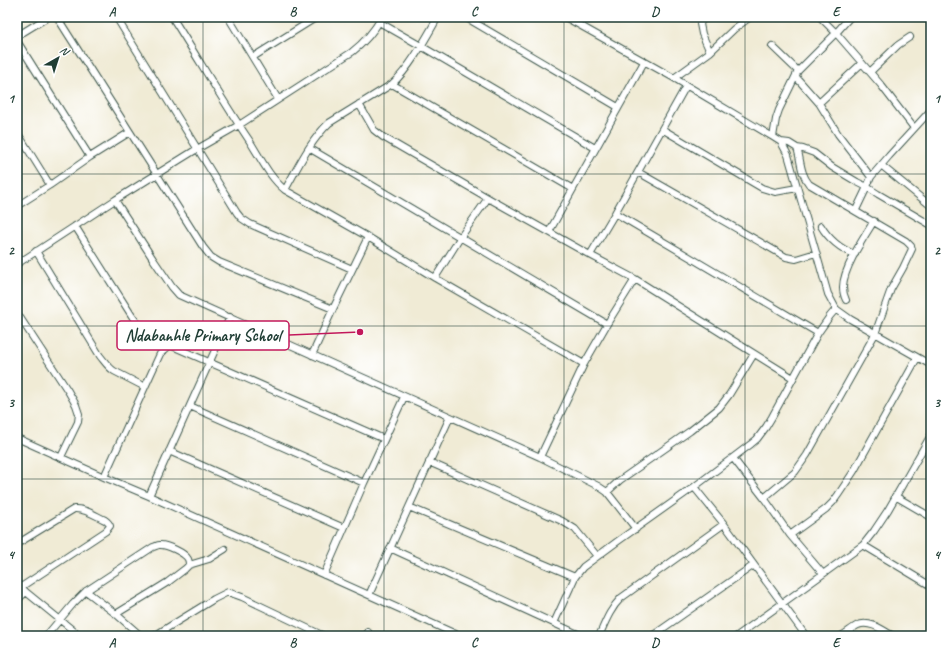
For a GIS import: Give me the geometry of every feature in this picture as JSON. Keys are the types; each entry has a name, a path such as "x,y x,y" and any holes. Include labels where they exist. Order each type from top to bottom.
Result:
{"street":[{"path":"17,36 48,17"},
{"path":"57,17 211,257 219,262 333,310"},
{"path":"116,17 241,218 250,224 352,269"},
{"path":"172,17 239,125 279,185 285,190 584,364"},
{"path":"228,17 278,99"},
{"path":"253,57 317,17"},
{"path":"285,190 309,148 322,130 329,123 392,84 402,74 438,17"},
{"path":"465,17 618,107"},
{"path":"565,17 735,113 781,142 789,143 797,148 814,153 832,167 931,225"},
{"path":"698,17 702,34 710,52"},
{"path":"700,24 703,17"},
{"path":"674,78 710,52 734,29 750,17"},
{"path":"820,17 862,62 914,128"},
{"path":"773,137 779,110 797,74 850,17"},
{"path":"17,264 115,200 197,149 239,125 357,48 366,39 380,20 421,46 595,148"},
{"path":"870,72 898,45 910,37"},
{"path":"17,41 90,157"},
{"path":"772,46 819,102 838,134 871,177"},
{"path":"549,232 644,62"},
{"path":"819,102 862,62"},
{"path":"392,84 573,189"},
{"path":"590,256 686,86"},
{"path":"359,104 371,125 379,134 488,198 590,256 634,279 793,378"},
{"path":"856,210 871,177 880,165 931,110"},
{"path":"662,129 762,188 775,192 797,188"},
{"path":"17,132 50,185"},
{"path":"17,206 130,132"},
{"path":"781,142 788,155 828,294 836,309 875,334 931,365"},
{"path":"309,148 606,324"},
{"path":"764,498 795,472 804,460 875,334 891,289 912,249 906,241 856,210 809,184 803,174 797,148"},
{"path":"880,165 931,206"},
{"path":"638,172 786,257 796,259 816,253"},
{"path":"435,278 460,238 488,198"},
{"path":"115,200 157,265 179,295 540,457 598,486 607,492 636,529"},
{"path":"615,213 818,333"},
{"path":"846,300 843,288 846,273 874,221"},
{"path":"75,226 132,316 142,328 170,345 384,439"},
{"path":"821,226 824,232 836,243 849,252 855,254"},
{"path":"312,355 368,237"},
{"path":"36,252 106,364 114,371 145,387"},
{"path":"540,457 584,364 606,324 634,279"},
{"path":"554,623 575,577 583,567 694,487 756,439 766,427 818,333 836,309"},
{"path":"17,313 68,391 79,414 78,422 61,457"},
{"path":"149,496 230,317"},
{"path":"158,339 160,354"},
{"path":"104,477 160,354 170,345"},
{"path":"607,492 620,480 690,431 719,408 729,395 754,354"},
{"path":"790,535 826,509 836,498 854,471 917,358"},
{"path":"324,575 364,483 404,397"},
{"path":"190,406 364,483"},
{"path":"369,595 450,417"},
{"path":"737,636 863,545 877,527 931,435"},
{"path":"17,438 460,636"},
{"path":"925,445 931,449"},
{"path":"169,451 344,528"},
{"path":"733,458 790,535 822,574"},
{"path":"429,462 571,525 597,556"},
{"path":"694,487 724,524 806,636"},
{"path":"895,496 931,517"},
{"path":"409,507 575,577"},
{"path":"17,544 74,509 83,510 110,524 106,531 21,587 17,600"},
{"path":"599,636 612,609 621,598 724,524"},
{"path":"46,636 86,591 153,547 159,545 170,547 187,557 190,565"},
{"path":"863,545 931,586"},
{"path":"390,548 582,636"},
{"path":"116,614 168,582 190,565 209,559 225,550"},
{"path":"652,636 754,565"},
{"path":"21,587 80,636"},
{"path":"86,591 142,636"},
{"path":"154,636 228,592 242,597 324,636"},
{"path":"841,636 858,625 865,624 877,627 893,636"}],"place":[{"name":"Ndabanhle Primary School","path":"360,332"}]}
